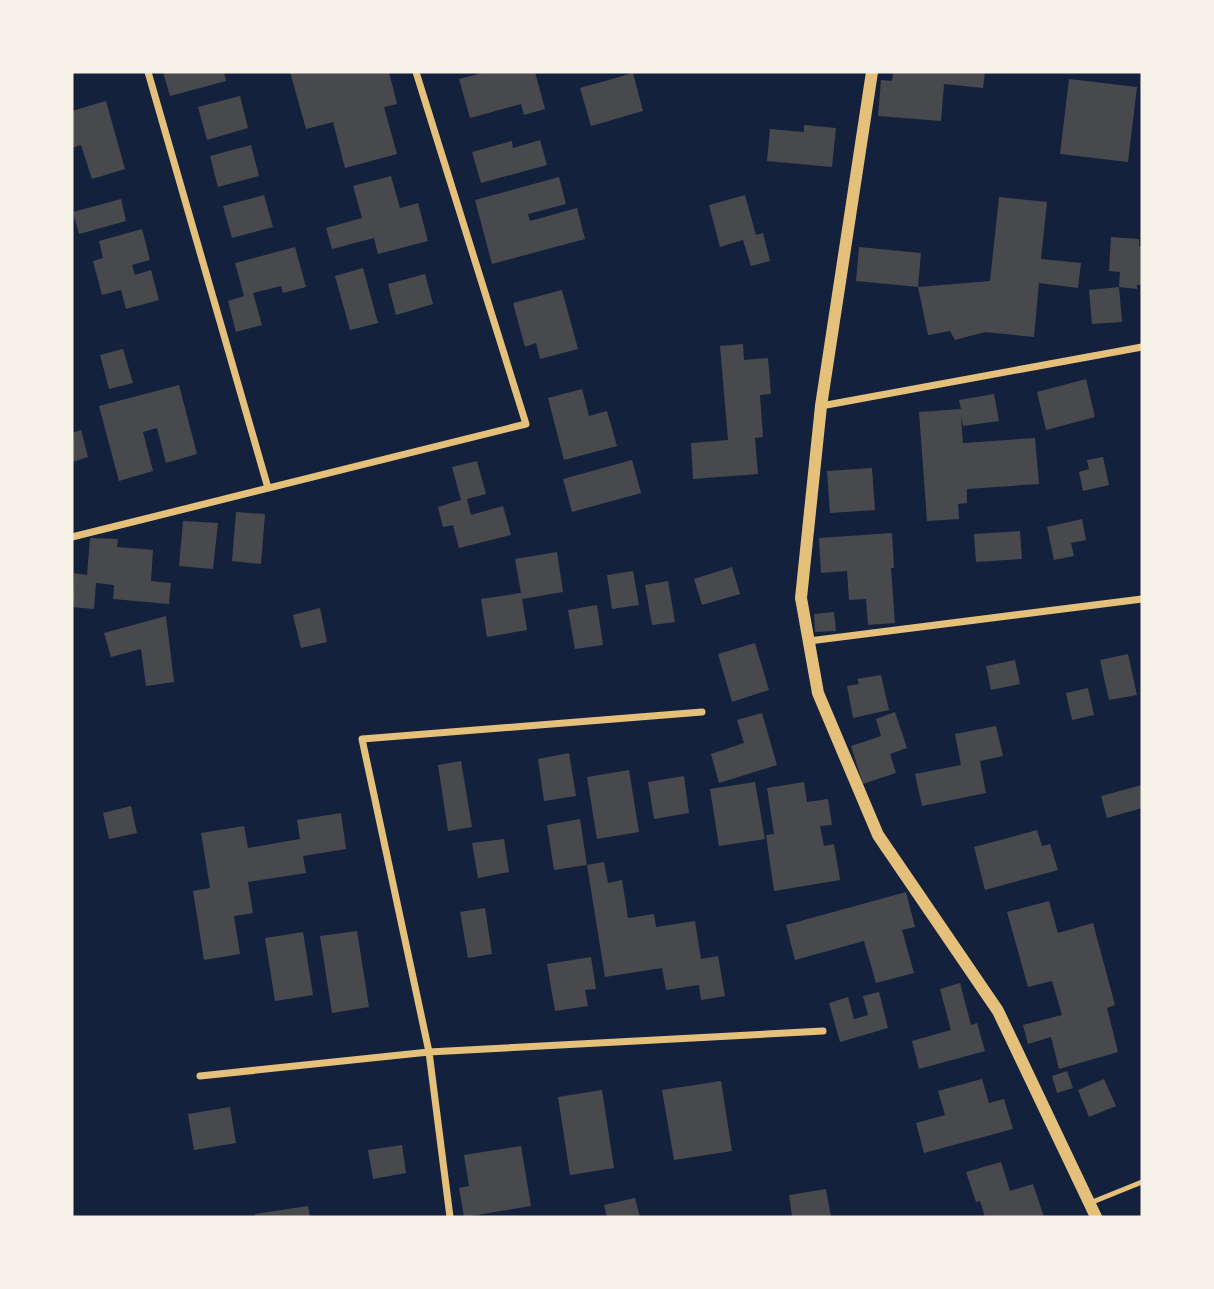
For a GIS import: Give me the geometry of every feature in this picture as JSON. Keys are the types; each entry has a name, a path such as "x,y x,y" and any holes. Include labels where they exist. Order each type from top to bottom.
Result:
{"street":[{"path":"148,72 268,488"},
{"path":"72,537 526,424 416,72"},
{"path":"872,72 821,406 801,598 818,693 878,835 998,1011 1096,1217"},
{"path":"821,406 1142,346"},
{"path":"809,641 1142,599"},
{"path":"450,1217 429,1052 362,739 702,712"},
{"path":"200,1076 429,1052 823,1031"}],"lane":[{"path":"1089,1203 1142,1182"}],"building":[{"path":"163,72 224,72 226,81 170,96"},
{"path":"290,72 389,72 397,104 384,107 397,154 345,168 333,122 306,129"},
{"path":"486,72 535,72 545,109 524,115 521,104 470,118 459,79"},
{"path":"893,72 985,72 983,88 944,84 941,121 878,116 881,80 892,81"},
{"path":"633,73 643,111 591,126 580,88"},
{"path":"1069,79 1137,87 1128,162 1060,154"},
{"path":"240,96 248,128 207,140 198,107"},
{"path":"106,101 125,169 92,179 81,145 72,148 72,111"},
{"path":"804,125 836,128 832,167 767,161 770,129 804,132"},
{"path":"540,140 547,165 481,183 472,152 512,141 513,148"},
{"path":"251,145 259,176 218,187 210,156"},
{"path":"391,176 400,208 418,203 428,241 378,254 374,238 332,249 326,228 362,218 353,186"},
{"path":"559,177 566,204 528,214 530,221 577,208 585,239 492,264 475,200"},
{"path":"264,195 273,227 232,238 223,206"},
{"path":"745,195 756,235 763,233 770,261 751,266 743,240 720,247 709,205"},
{"path":"999,197 1047,202 1041,259 1081,263 1078,288 1039,283 1034,337 985,332 955,340 950,331 928,335 918,287 990,281"},
{"path":"121,199 126,221 79,234 73,212"},
{"path":"142,229 150,260 132,265 135,275 151,270 159,300 126,309 121,290 102,295 93,261 103,258 99,241"},
{"path":"1111,237 1139,239 1139,246 1142,246 1142,285 1137,285 1137,289 1119,287 1120,272 1109,271"},
{"path":"295,247 306,287 283,293 281,286 253,293 262,325 236,332 228,301 244,296 235,263"},
{"path":"859,247 921,253 918,287 856,281"},
{"path":"363,268 378,323 350,330 335,276"},
{"path":"425,274 433,304 396,315 388,284"},
{"path":"1119,287 1122,322 1092,324 1089,290"},
{"path":"562,290 578,349 540,359 536,343 525,347 513,303"},
{"path":"743,344 744,360 768,358 771,394 760,395 763,437 755,438 758,474 693,479 691,443 728,440 720,346"},
{"path":"123,349 133,383 109,389 100,355"},
{"path":"1086,379 1095,417 1046,430 1037,392"},
{"path":"179,385 197,454 166,463 157,428 143,432 153,471 119,481 99,406"},
{"path":"582,389 589,416 607,411 617,446 564,460 548,398"},
{"path":"994,394 999,421 963,426 961,416 963,443 1035,438 1039,484 967,489 967,503 958,504 959,519 927,521 919,412 961,409 959,400"},
{"path":"81,430 88,457 72,462 72,433"},
{"path":"1103,457 1109,485 1083,491 1079,472 1089,469 1087,460"},
{"path":"632,460 641,493 572,512 563,479"},
{"path":"477,461 486,494 467,499 471,515 503,506 511,535 459,548 453,525 443,527 438,507 461,500 452,467"},
{"path":"872,468 875,510 830,513 827,471"},
{"path":"236,512 265,514 261,564 232,561"},
{"path":"1082,519 1086,540 1071,543 1074,556 1054,560 1047,527"},
{"path":"183,521 218,523 213,569 179,566"},
{"path":"1020,531 1022,559 976,562 974,534"},
{"path":"892,533 894,568 891,568 895,623 868,625 866,599 849,600 847,571 821,573 819,538"},
{"path":"90,538 118,539 117,547 153,550 151,581 171,583 169,604 113,599 114,585 96,583 94,609 72,607 74,573 87,575"},
{"path":"557,552 563,592 522,599 527,630 487,637 481,599 521,593 515,559"},
{"path":"732,567 740,594 702,605 694,579"},
{"path":"633,571 639,605 612,609 607,575"},
{"path":"668,581 675,622 652,625 645,585"},
{"path":"597,605 603,645 575,649 568,610"},
{"path":"320,608 327,642 301,648 293,615"},
{"path":"834,612 836,631 815,632 814,614"},
{"path":"166,616 174,682 146,686 141,649 111,657 104,633"},
{"path":"755,643 769,690 732,702 718,654"},
{"path":"1128,654 1137,695 1109,700 1100,660"},
{"path":"1015,660 1020,684 991,690 986,666"},
{"path":"881,675 889,710 853,718 847,686 859,684 857,679"},
{"path":"1088,688 1094,715 1072,720 1066,693"},
{"path":"895,712 907,748 890,754 896,773 863,784 851,746 881,736 876,719"},
{"path":"762,713 777,765 719,783 711,754 744,743 737,720"},
{"path":"996,726 1003,756 980,761 986,793 922,806 915,774 961,765 955,734"},
{"path":"569,753 576,796 544,801 538,759"},
{"path":"461,761 472,827 448,831 438,765"},
{"path":"629,770 639,832 597,839 587,777"},
{"path":"684,776 689,813 654,819 648,782"},
{"path":"755,782 765,839 719,846 710,789"},
{"path":"804,782 807,802 828,799 832,825 820,826 824,846 834,844 840,880 774,891 766,835 774,834 767,788"},
{"path":"1142,785 1142,808 1107,818 1101,796"},
{"path":"131,806 137,833 109,839 103,813"},
{"path":"341,813 346,849 303,856 306,873 248,882 253,913 234,916 240,954 204,960 193,891 210,888 201,833 244,826 248,848 300,839 297,820"},
{"path":"580,819 587,865 554,870 547,825"},
{"path":"1037,830 1042,846 1050,844 1058,870 985,890 974,847"},
{"path":"504,839 509,872 478,878 472,843"},
{"path":"604,862 608,883 622,880 628,918 654,914 656,927 695,921 701,959 718,956 725,996 701,1000 699,985 666,990 662,968 605,977 587,865"},
{"path":"906,892 915,927 902,930 914,973 876,983 864,941 795,960 786,925"},
{"path":"1049,901 1058,933 1093,923 1115,1005 1107,1008 1118,1052 1059,1069 1051,1037 1028,1044 1023,1025 1062,1015 1052,981 1028,987 1007,912"},
{"path":"485,908 492,954 468,958 460,912"},
{"path":"357,931 369,1007 332,1013 320,936"},
{"path":"303,932 313,995 275,1001 265,938"},
{"path":"591,957 596,989 585,990 588,1006 555,1011 547,964"},
{"path":"960,983 971,1025 977,1023 985,1051 919,1069 912,1041 951,1030 940,989"},
{"path":"879,992 888,1028 840,1042 829,1003 848,997 854,1019 868,1015 863,996"},
{"path":"1067,1071 1073,1088 1057,1093 1052,1076"},
{"path":"982,1079 989,1103 1004,1099 1013,1129 924,1153 916,1123 945,1115 938,1091"},
{"path":"1104,1079 1116,1106 1089,1117 1078,1090"},
{"path":"721,1081 732,1151 674,1160 662,1090"},
{"path":"602,1090 614,1168 570,1175 558,1097"},
{"path":"230,1107 236,1143 194,1150 188,1114"},
{"path":"402,1145 406,1173 373,1179 368,1150"},
{"path":"521,1146 531,1206 464,1217 459,1188 469,1186 464,1155"},
{"path":"1001,1162 1010,1191 1033,1184 1044,1217 985,1217 980,1201 976,1202 966,1172"},
{"path":"826,1189 831,1217 792,1217 789,1195"},
{"path":"635,1198 640,1217 607,1217 604,1205"},
{"path":"308,1206 310,1217 255,1217 255,1214"}]}
